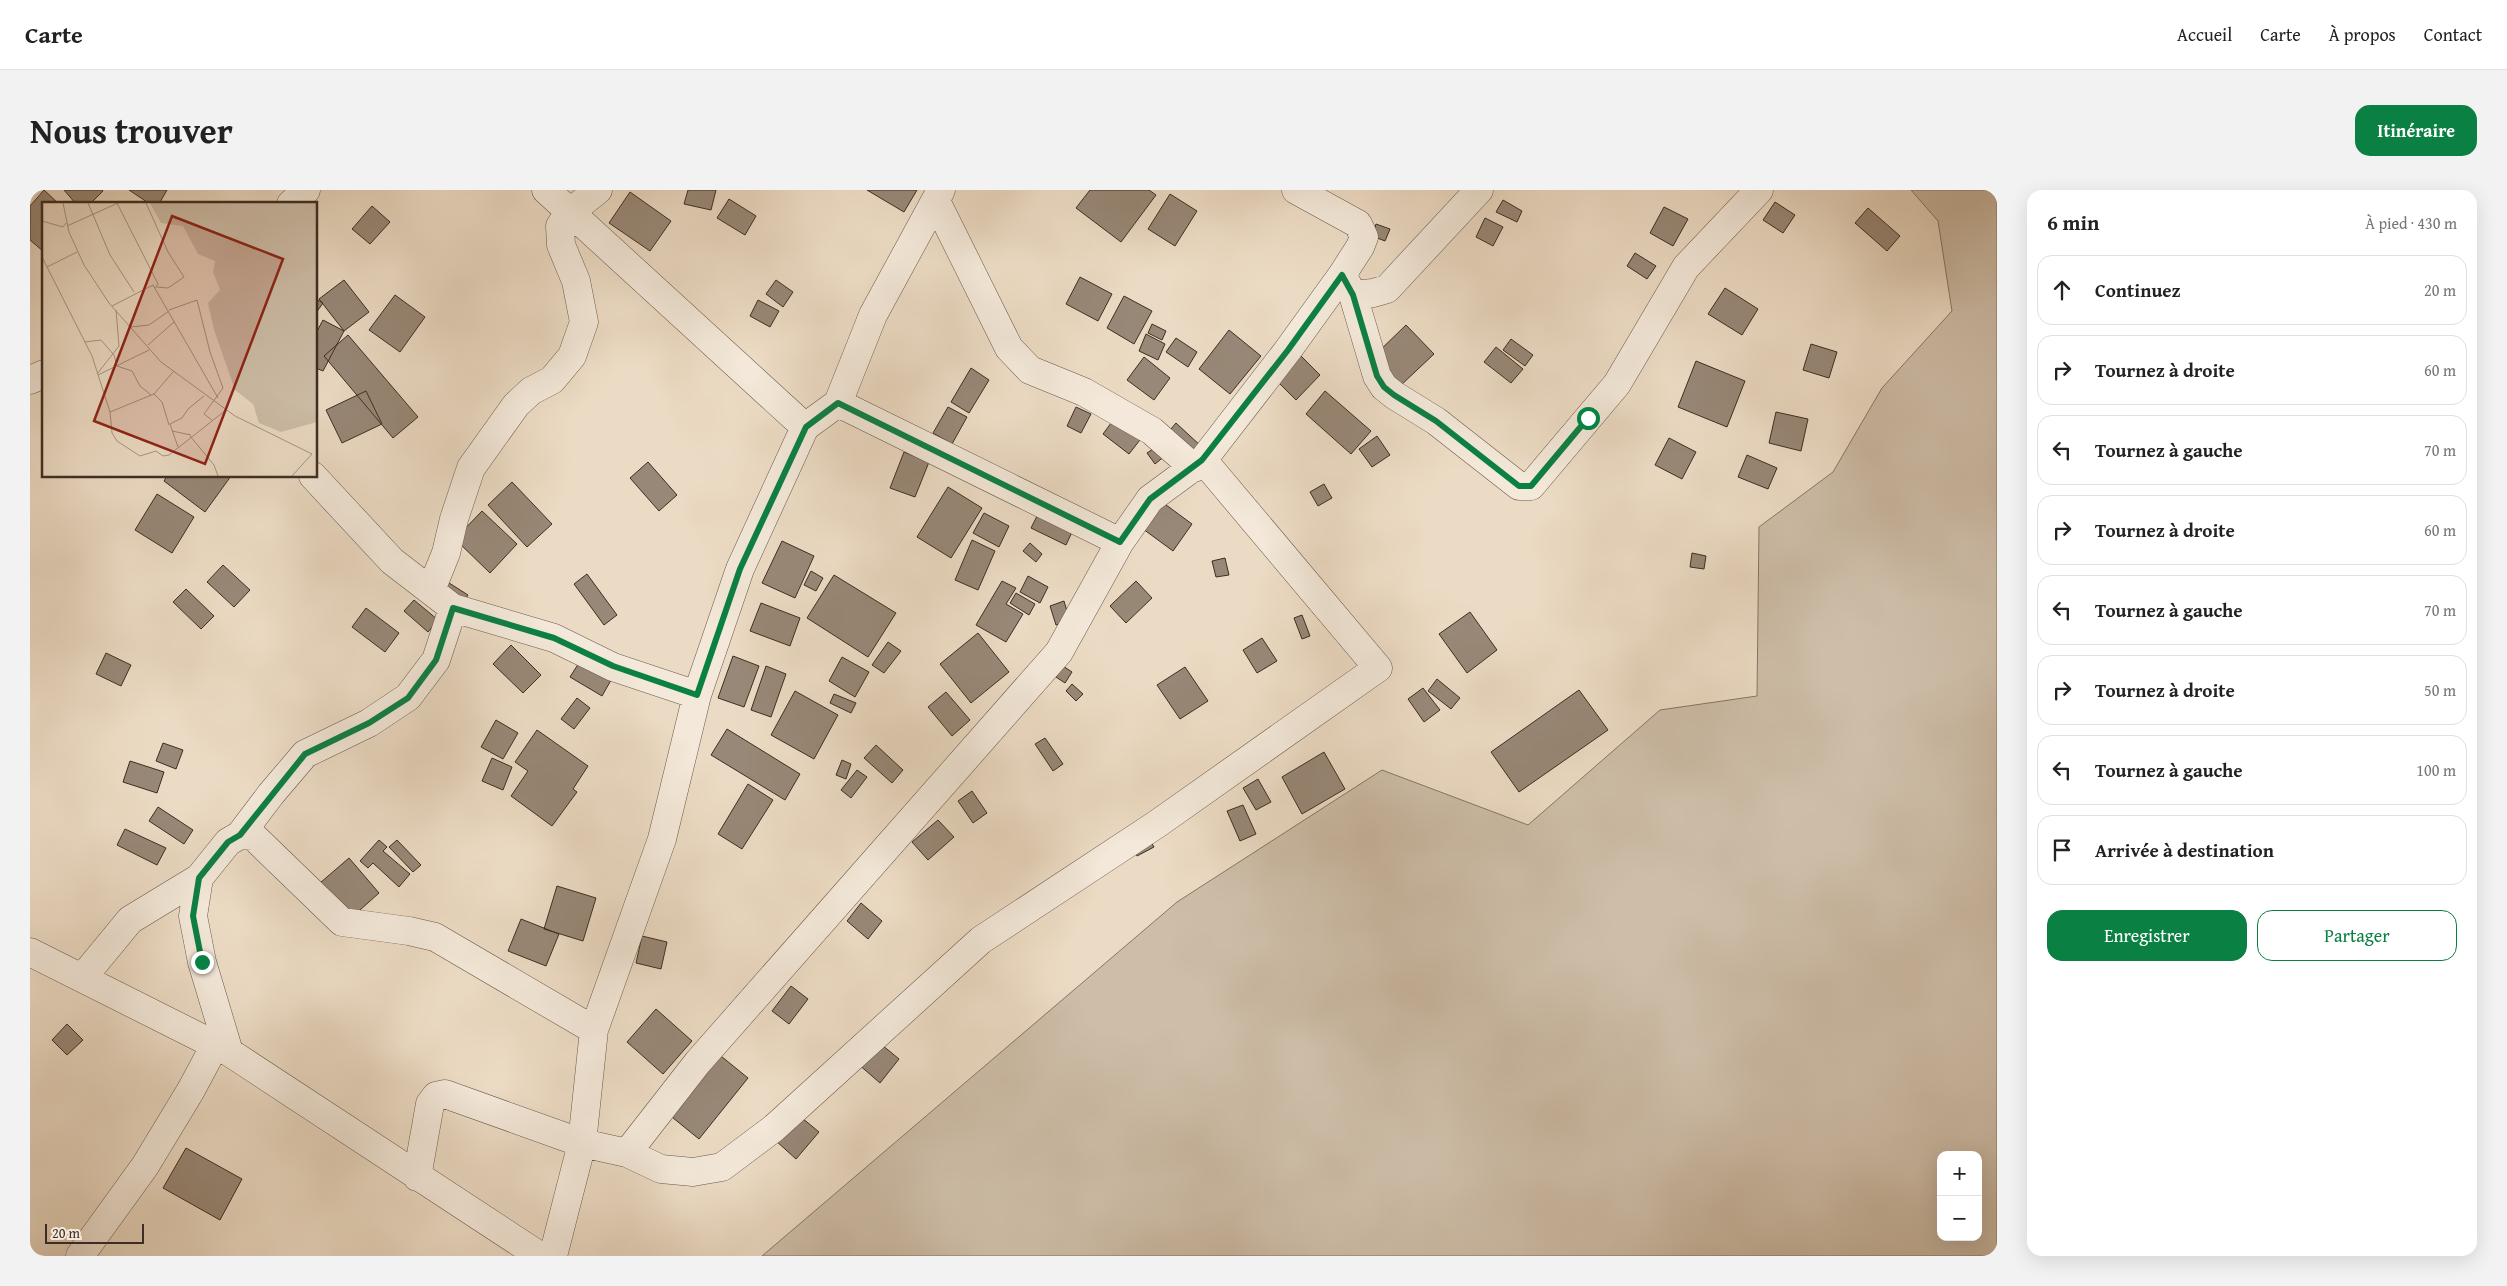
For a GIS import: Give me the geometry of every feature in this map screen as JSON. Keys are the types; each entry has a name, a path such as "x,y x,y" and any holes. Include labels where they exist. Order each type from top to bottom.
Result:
{"street":[{"path":"293,202 306,190"},
{"path":"546,190 569,213 806,427"},
{"path":"431,590 446,553 454,519 471,468 516,405 531,391 552,380 572,356 584,322 576,281 561,244 560,226 569,213 598,190"},
{"path":"627,1153 698,1062 1059,652 1120,542 1150,499 1198,464 1288,350 1348,285 1364,237 1358,224 1296,190"},
{"path":"1348,285 1373,293 1387,289 1479,190"},
{"path":"1348,285 1377,376 1384,387 1436,421 1519,486 1525,488 1531,486 1618,384 1686,267 1759,190"},
{"path":"553,1256 582,1143 594,1030 662,839 697,695 740,569 806,427 838,403 873,315 938,195"},
{"path":"417,1177 430,1104 436,1096 445,1094 582,1143 627,1153 661,1169 693,1172 722,1167 774,1128 981,940 1157,824 1378,668 1198,464 1152,431 1084,392 1030,370 1009,348 988,310 938,195"},
{"path":"30,380 42,375"},
{"path":"838,403 1120,542"},
{"path":"316,478 392,561 453,608 554,638 613,666 697,695"},
{"path":"83,977 130,920 199,878 228,842 240,835 305,754 369,723 408,698 436,660 453,608"},
{"path":"240,835 254,836 342,922 409,931 435,937 594,1030"},
{"path":"80,1256 145,1166 191,1090 222,1048 193,916 199,878"},
{"path":"30,952 222,1048 540,1256"}],"shaded area":[{"path":"1911,190 1997,190 1997,1256 762,1256 1177,902 1382,770 1528,825 1660,710 1757,696 1759,527 1833,472 1882,388 1952,311 1938,221"}],"building":[{"path":"44,190 57,202 42,202 42,250 30,240 30,206"},
{"path":"64,190 103,191 92,202 74,202"},
{"path":"129,190 167,190 160,202 147,202"},
{"path":"688,190 716,190 711,210 684,204"},
{"path":"867,190 917,190 904,212"},
{"path":"1090,190 1149,190 1156,195 1121,242 1076,208"},
{"path":"630,192 671,221 650,251 609,223"},
{"path":"1170,194 1197,211 1175,246 1148,229"},
{"path":"729,199 756,216 745,235 717,218"},
{"path":"1503,200 1522,211 1517,222 1496,212"},
{"path":"1775,202 1795,215 1783,233 1763,220"},
{"path":"372,206 390,222 370,244 352,229"},
{"path":"1664,207 1688,219 1673,246 1650,233"},
{"path":"1868,208 1900,236 1887,251 1855,223"},
{"path":"1485,218 1503,227 1493,246 1476,237"},
{"path":"1376,224 1390,229 1385,241 1372,236"},
{"path":"1635,253 1656,266 1647,279 1627,266"},
{"path":"1080,277 1112,294 1098,321 1066,304"},
{"path":"344,280 369,312 344,331 319,299"},
{"path":"776,280 793,292 783,307 766,294"},
{"path":"1725,288 1758,309 1742,335 1708,314"},
{"path":"395,295 425,317 400,352 369,330"},
{"path":"1124,296 1152,311 1134,344 1107,328"},
{"path":"318,300 323,303 318,310"},
{"path":"758,300 779,311 770,327 750,316"},
{"path":"323,320 344,331 323,371 318,369 318,329"},
{"path":"1152,324 1166,331 1162,340 1148,333"},
{"path":"1406,325 1434,354 1399,387 1372,358"},
{"path":"1229,330 1261,356 1230,394 1199,369"},
{"path":"1146,334 1165,344 1158,360 1139,351"},
{"path":"348,335 418,417 393,438 324,356"},
{"path":"1176,338 1197,352 1188,367 1166,352"},
{"path":"1511,339 1533,355 1525,366 1503,350"},
{"path":"1811,344 1837,352 1829,378 1803,370"},
{"path":"1496,347 1523,369 1511,383 1484,362"},
{"path":"1299,354 1320,375 1296,400 1274,378"},
{"path":"1144,357 1170,378 1154,400 1127,380"},
{"path":"1696,361 1745,381 1727,427 1678,407"},
{"path":"971,368 989,380 969,413 951,402"},
{"path":"366,391 382,424 342,443 326,410"},
{"path":"1325,391 1371,431 1351,454 1306,414"},
{"path":"948,407 967,417 952,444 933,433"},
{"path":"1076,407 1091,414 1081,433 1067,426"},
{"path":"1776,412 1808,419 1801,451 1769,443"},
{"path":"1117,415 1143,436 1129,454 1103,434"},
{"path":"1176,423 1202,447 1189,460 1164,437"},
{"path":"1377,436 1390,455 1372,467 1359,449"},
{"path":"1669,438 1696,452 1682,479 1655,465"},
{"path":"1159,445 1166,455 1155,464 1147,453"},
{"path":"904,452 929,462 915,497 890,488"},
{"path":"1747,455 1777,468 1768,489 1738,477"},
{"path":"648,462 677,495 659,511 630,478"},
{"path":"166,478 230,478 205,512 164,481"},
{"path":"512,482 552,524 527,547 488,505"},
{"path":"1324,484 1332,498 1318,506 1310,492"},
{"path":"948,487 982,508 951,558 917,537"},
{"path":"157,494 194,517 172,553 135,530"},
{"path":"1158,499 1192,524 1173,551 1139,526"},
{"path":"482,511 517,544 490,573 455,539"},
{"path":"984,513 1009,526 999,547 973,533"},
{"path":"1038,514 1073,530 1066,545 1031,528"},
{"path":"972,540 995,551 978,590 955,580"},
{"path":"782,541 814,556 795,598 762,583"},
{"path":"1030,543 1042,554 1036,562 1023,551"},
{"path":"1692,553 1706,556 1704,569 1690,567"},
{"path":"1225,558 1229,575 1216,577 1212,561"},
{"path":"223,565 250,590 234,607 207,582"},
{"path":"811,571 823,578 816,591 804,585"},
{"path":"587,574 617,615 604,625 574,584"},
{"path":"834,575 896,613 868,657 807,618"},
{"path":"1028,576 1048,587 1040,603 1020,592"},
{"path":"446,581 468,595 460,607 439,593"},
{"path":"1002,581 1016,588 1006,604 1023,614 1006,642 976,625"},
{"path":"1136,581 1152,598 1126,623 1110,606"},
{"path":"186,589 214,616 201,629 173,602"},
{"path":"1016,593 1035,604 1029,615 1010,603"},
{"path":"414,600 438,620 428,632 404,611"},
{"path":"1064,601 1070,621 1056,625 1050,606"},
{"path":"761,603 800,618 790,646 750,631"},
{"path":"366,608 399,633 385,652 352,627"},
{"path":"1470,612 1497,650 1467,673 1439,634"},
{"path":"1302,615 1310,636 1302,639 1294,618"},
{"path":"978,633 1009,672 971,703 940,664"},
{"path":"1262,638 1277,661 1257,673 1243,650"},
{"path":"888,642 901,651 884,673 872,665"},
{"path":"511,645 541,675 523,693 493,664"},
{"path":"106,653 131,665 121,686 96,674"},
{"path":"584,655 615,673 602,696 570,677"},
{"path":"733,656 759,666 744,707 718,698"},
{"path":"842,657 869,672 855,697 829,681"},
{"path":"766,666 786,674 771,717 751,710"},
{"path":"1063,666 1072,672 1065,683 1056,677"},
{"path":"1185,667 1208,701 1180,719 1157,685"},
{"path":"1437,679 1460,698 1451,709 1428,691"},
{"path":"1072,684 1083,694 1076,701 1066,691"},
{"path":"1423,688 1440,710 1424,722 1408,699"},
{"path":"1579,690 1608,730 1519,792 1491,752"},
{"path":"795,691 838,715 814,759 771,735"},
{"path":"946,692 970,720 952,736 928,707"},
{"path":"834,694 856,703 851,713 830,703"},
{"path":"577,698 590,708 574,729 561,719"},
{"path":"496,720 518,733 503,759 481,747"},
{"path":"727,729 800,774 785,800 711,755"},
{"path":"537,730 588,766 573,789 577,792 552,826 511,796 528,771 515,762"},
{"path":"1045,738 1063,764 1053,771 1035,744"},
{"path":"163,743 183,750 176,769 156,761"},
{"path":"876,745 903,770 892,783 864,758"},
{"path":"1324,752 1345,789 1302,814 1282,777"},
{"path":"492,758 512,767 503,790 482,781"},
{"path":"842,760 851,764 846,779 836,775"},
{"path":"130,761 164,772 157,793 123,782"},
{"path":"857,770 867,777 851,798 841,790"},
{"path":"1258,779 1271,802 1256,810 1243,788"},
{"path":"748,784 773,800 742,849 718,834"},
{"path":"972,791 987,813 973,823 958,801"},
{"path":"1243,805 1256,834 1240,841 1227,811"},
{"path":"158,807 193,830 184,844 149,821"},
{"path":"938,820 954,837 928,860 912,842"},
{"path":"125,829 166,848 157,865 117,845"},
{"path":"1148,837 1154,847 1137,856 1132,845"},
{"path":"379,840 387,847 383,851 410,874 399,887 373,863 368,868 360,861"},
{"path":"397,840 421,865 413,872 389,847"},
{"path":"349,858 379,893 351,918 320,883"},
{"path":"557,886 596,898 583,941 544,929"},
{"path":"861,903 882,921 868,939 847,921"},
{"path":"521,919 559,934 546,966 508,951"},
{"path":"642,936 667,942 661,969 636,963"},
{"path":"791,986 808,999 789,1024 772,1011"},
{"path":"656,1009 692,1041 663,1074 627,1042"},
{"path":"67,1024 83,1040 67,1055 52,1040"},
{"path":"876,1040 899,1059 880,1083 857,1063"},
{"path":"716,1052 748,1078 699,1139 667,1113"},
{"path":"796,1113 819,1132 796,1159 775,1140"},
{"path":"186,1148 242,1179 220,1220 163,1188"}],"route":[{"path":"202,962 193,916 199,878 228,842 240,835 305,754 369,723 408,698 436,660 453,608 554,638 613,666 697,695 740,569 806,427 838,403 1120,542 1150,499 1194,468 1202,460 1288,350 1342,275 1353,295 1377,376 1384,387 1436,421 1519,486 1525,488 1531,486 1588,418"}]}
